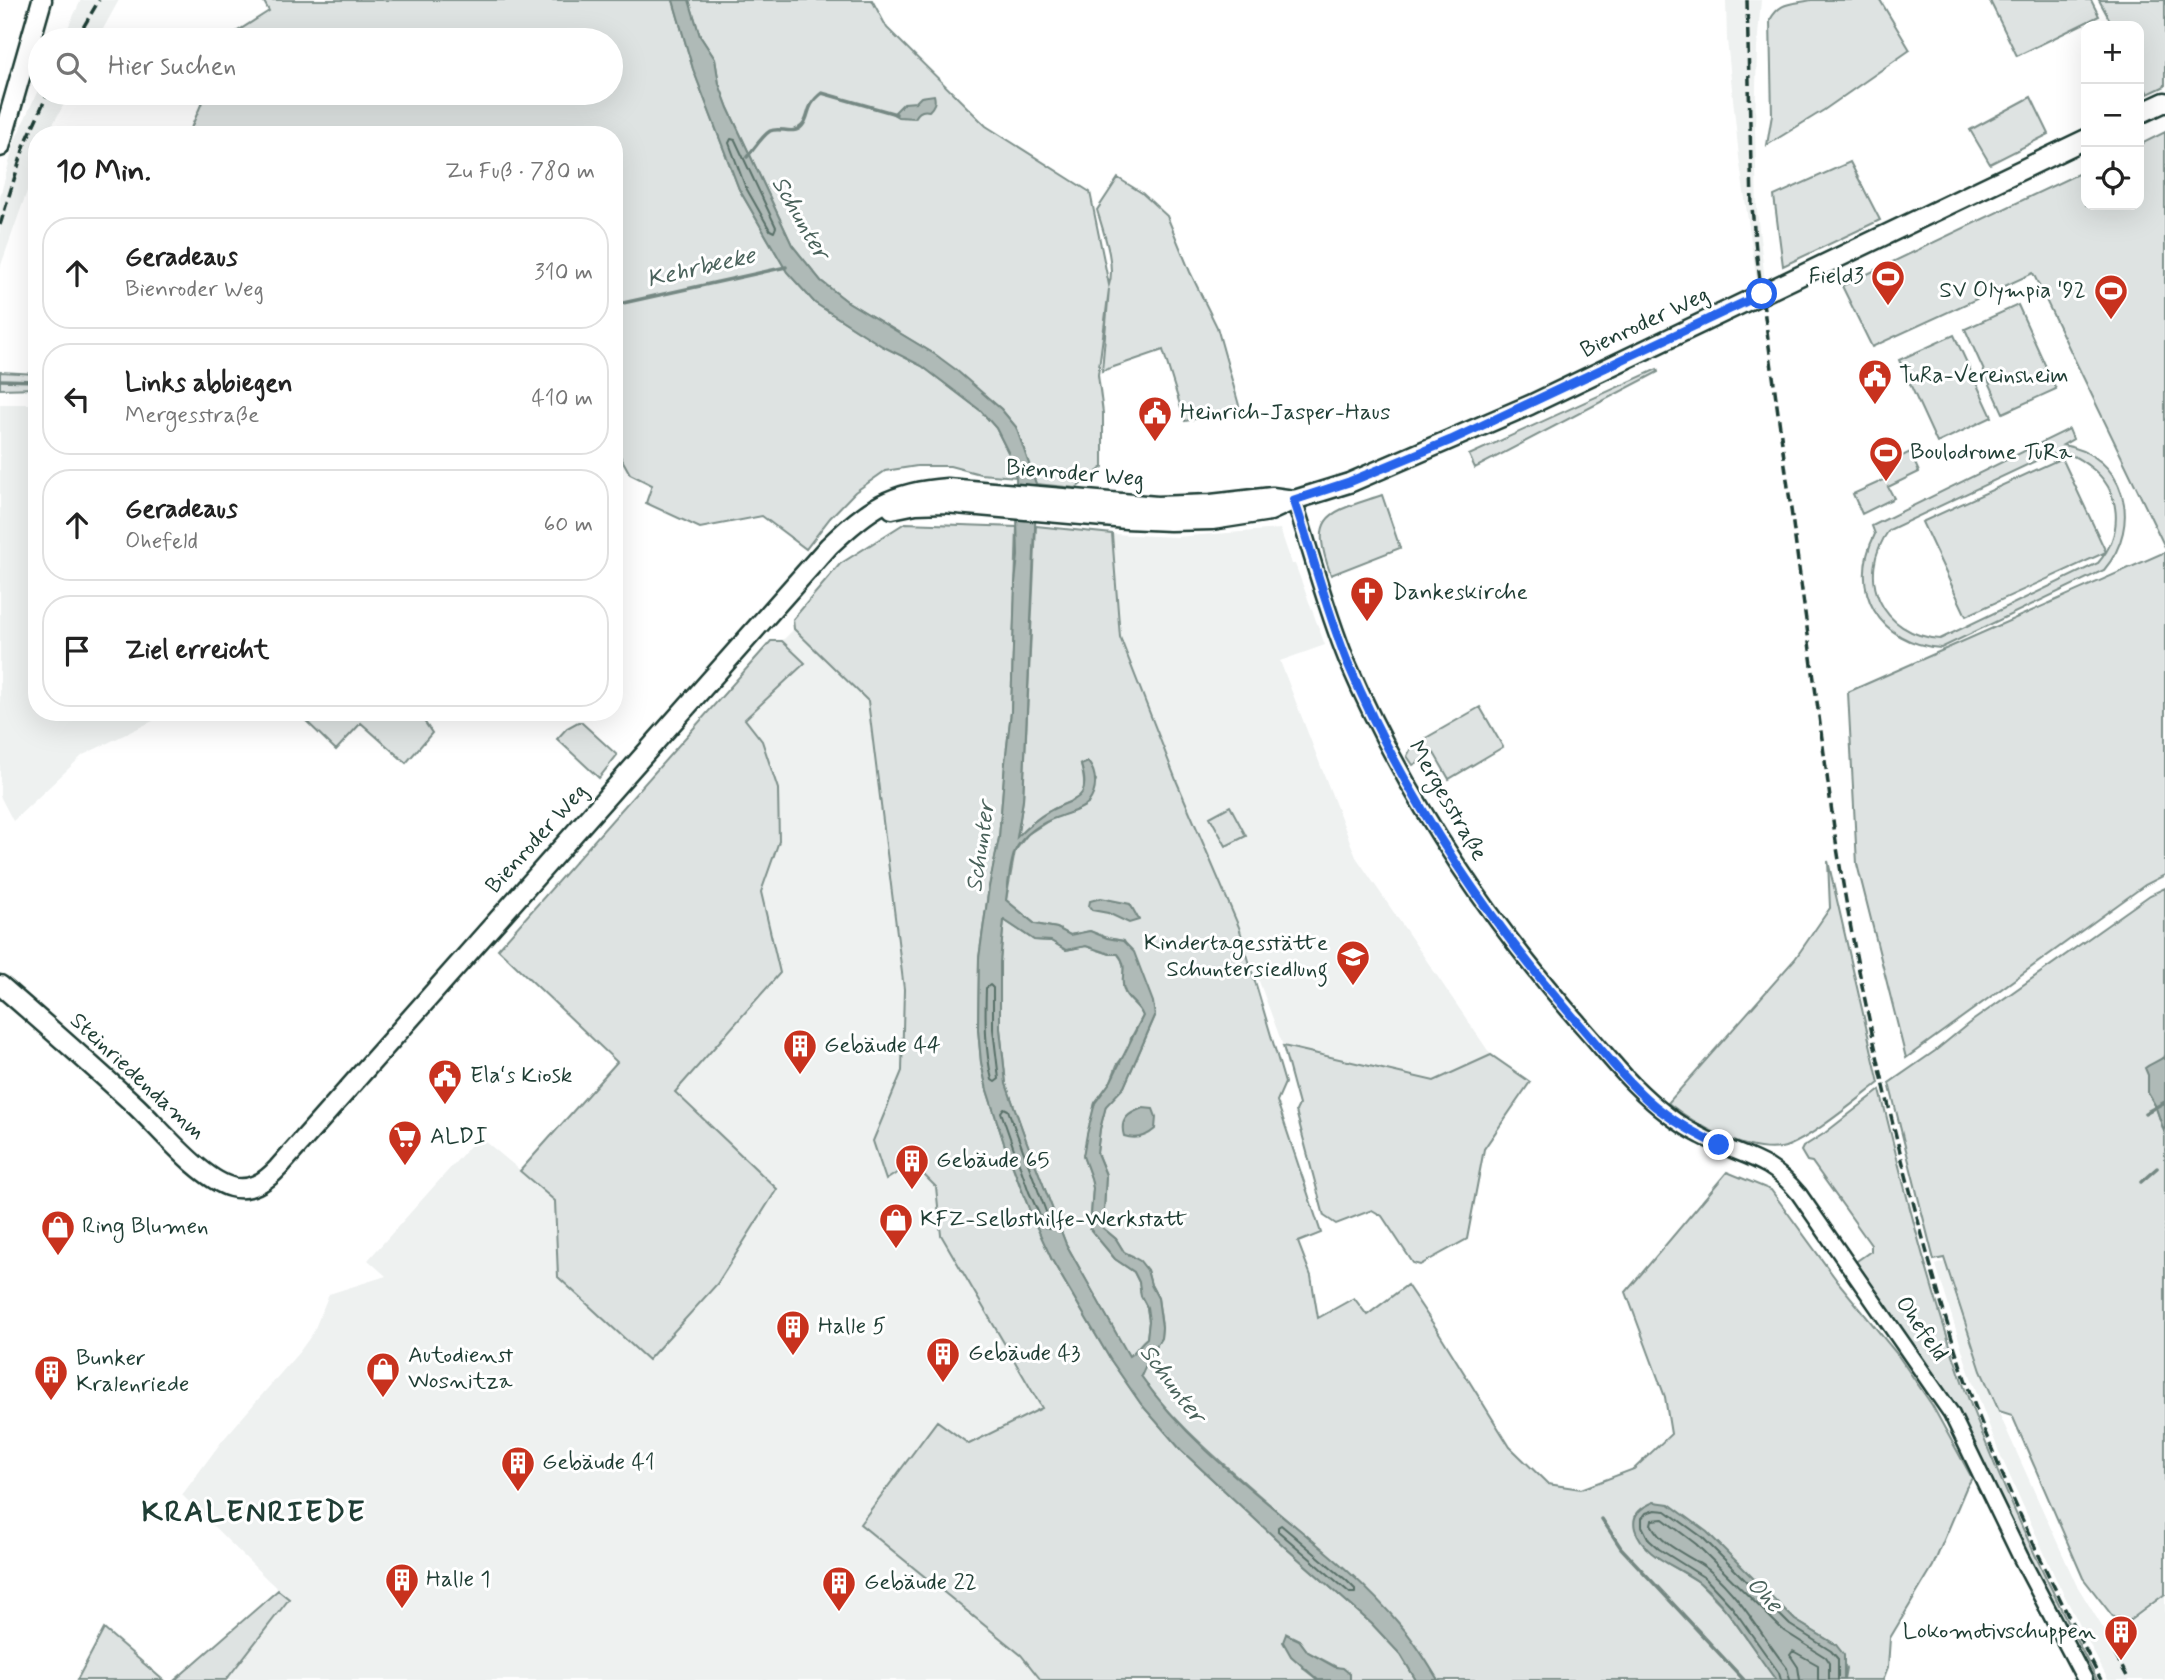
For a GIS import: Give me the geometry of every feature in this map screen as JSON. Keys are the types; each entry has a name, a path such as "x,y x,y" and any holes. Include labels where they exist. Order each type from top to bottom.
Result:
{"main road":[{"path":"34,28 42,0"},
{"path":"0,147 28,49"},
{"path":"2144,112 2165,102"},
{"name":"Bienroder Weg","path":"250,1188 273,1173 829,546 859,520 916,504 985,498 1067,506 1137,520 1212,520 1270,511 1349,482 1530,405 2081,141"},
{"name":"Steinriedendamm","path":"0,985 204,1172 228,1186 250,1188"}],"street":[{"name":"Mergesstraße","path":"1294,500 1322,593 1349,664 1390,750 1438,835 1507,937 1632,1084"},
{"name":"Ohefeld","path":"1632,1084 1662,1112 1680,1124 1719,1145 1772,1167 1799,1194 1951,1413 2021,1558 2085,1680"}],"shaded area":[{"path":"81,0 119,0 104,28 68,28"},
{"path":"263,0 673,0 693,69 739,189 787,272 815,303 882,346 922,366 981,411 996,428 1016,477 980,474 950,466 917,466 885,471 855,492 806,549 762,516 700,528 646,503 652,485 630,474 623,461 623,126 192,126 201,105 623,105 623,28 242,28 269,11"},
{"path":"689,0 872,0 887,28 986,126 1090,192 1109,285 1110,258 1097,210 1118,178 1142,193 1167,216 1217,327 1240,409 1185,421 1163,350 1102,371 1109,289 1098,375 1103,413 1103,467 1076,488 1036,484 1016,427 1001,409 936,355 848,302 821,281 792,245 728,108 719,84 715,59 700,36"},
{"path":"1726,0 1761,0 1755,127 1757,212 1765,281 1757,283 1739,157 1727,40"},
{"path":"1811,0 1880,0 1910,50 1824,110 1767,145 1772,115 1770,20 1783,6"},
{"path":"2091,0 2099,16 2081,21 2081,25 2017,56 1990,1"},
{"path":"2099,0 2165,0 2165,86 2148,94 2144,86 2144,21 2110,21"},
{"path":"2031,97 2049,134 1990,164 1970,130"},
{"path":"31,105 63,105 52,126 28,126 28,189 0,268 0,197 15,140"},
{"name":"SV Olympia '92","path":"2165,132 2165,547 2033,273 1872,347 1842,286 2081,172 2081,210 2144,210 2144,142"},
{"path":"1850,162 1880,220 1783,266 1774,196"},
{"path":"2018,305 2056,389 2003,413 1965,329"},
{"path":"1954,335 1992,417 1937,443 1899,360"},
{"path":"1657,369 1658,372 1475,468 1469,455"},
{"path":"0,372 28,374 28,388 0,389"},
{"path":"0,404 28,404 28,721 153,721 83,755 13,821 0,796"},
{"path":"2069,429 2073,439 2063,445 2084,451 2101,462 2114,477 2122,494 2125,513 2123,532 2116,552 2104,570 1941,648 1919,644 1901,636 1885,625 1874,610 1867,594 1865,575 1867,555 1875,534 1872,526","holes":["2065,454 2078,458 2100,476 2108,487 2116,512 2115,525 2112,539 2098,563 1940,639 1919,635 1902,627 1889,615 1880,601 1875,584 1874,566 1879,548 1889,530 2048,455"]},
{"name":"Boulodrome TuRa","path":"1910,452 1919,472 1888,487 1894,498 1862,514 1853,494 1884,480 1879,468"},
{"path":"2062,458 2106,552 1966,616 1922,522"},
{"path":"1382,495 1400,548 1331,575 1322,539 1323,527 1328,518 1348,506"},
{"path":"905,523 1017,527 1011,712 999,838 979,958 978,1029 987,1090 1023,1194 1052,1260 1110,1359 1141,1404 1181,1450 1372,1624 1401,1655 1416,1680 1350,1680 1350,1674 1308,1652 1299,1640 1287,1634 1304,1669 1318,1680 1041,1680 1021,1655 860,1524 937,1421 969,1444 1042,1408 941,1235 936,1187 912,1163 886,1180 873,1141 902,1071 904,989 868,701 794,629 793,619 840,564"},
{"path":"1036,526 1112,534 1120,637 1176,780 1239,927 1285,1083 1277,1101 1321,1233 1298,1242 1311,1276 1318,1318 1354,1298 1367,1315 1407,1285 1510,1447 1548,1484 1581,1489 1634,1469 1671,1434 1665,1397 1626,1292 1727,1172 1771,1190 1838,1282 1897,1354 1932,1405 1972,1478 1933,1566 1890,1638 1888,1667 1883,1680 1844,1680 1846,1669 1836,1645 1795,1620 1739,1565 1669,1564 1699,1582 1727,1611 1776,1680 1438,1680 1418,1650 1371,1596 1198,1441 1151,1390 1141,1376 1161,1338 1158,1298 1147,1270 1133,1256 1124,1252 1116,1239 1103,1228 1106,1175 1097,1153 1106,1105 1124,1087 1155,1016 1124,941 1090,931 1070,935 1057,928 1035,924 1006,900 1015,851 1028,834 1053,818 1088,804 1096,780 1081,765 1084,786 1079,797 1037,820 1017,839 1023,800"},
{"path":"1280,529 1325,645 1280,661 1356,857 1491,1055 1434,1081 1283,1046 1239,927 1176,780 1120,637 1112,534 1176,537"},
{"path":"2165,552 2165,875 2145,885 1906,1058 1857,864 1848,692"},
{"path":"794,629 868,701 904,989 902,1071 873,1142 886,1180 912,1163 936,1187 941,1235 1043,1409 969,1444 1021,1655 1041,1680 226,1680 289,1599 182,1495 222,1441 300,1351 313,1333 329,1294 386,1276 368,1260 479,1136 521,1171 617,1063 498,949 771,641 782,641"},
{"path":"771,641 782,641 805,663 745,719 762,741 778,789 779,841 761,892 780,973 675,1092 777,1189 717,1284 648,1360 558,1277 555,1201 520,1171 617,1062 498,949"},
{"path":"1480,707 1503,747 1449,779 1434,753 1413,765 1407,756 1412,746"},
{"path":"306,721 424,721 432,733 406,763 361,723 336,750"},
{"path":"578,722 617,755 599,778 557,739 567,728"},
{"path":"1230,806 1246,836 1226,846 1210,817"},
{"path":"1828,861 1879,1083 1831,1120 1791,1145 1767,1149 1737,1142 1706,1128 1668,1103 1795,959 1830,908"},
{"path":"2165,888 2165,1056 2148,1075 2148,1093 2165,1134 2165,1594 2125,1624 2121,1617 2114,1618 2083,1578 2012,1415 1999,1411 1981,1371 1944,1258 1934,1260 1889,1083 2150,895"},
{"path":"1004,920 1034,940 1051,941 1066,950 1086,946 1118,954 1124,969 1125,993 1143,1016 1111,1081 1095,1103 1083,1156 1093,1188 1090,1229 1115,1259 1134,1272 1147,1307 1147,1338 1129,1357 1066,1244 1006,1084 1000,1028 1000,962"},
{"path":"1283,1046 1434,1081 1491,1055 1530,1082 1484,1149 1467,1239 1420,1265 1413,1263 1382,1216 1372,1210 1336,1224 1324,1216 1296,1111 1299,1105"},
{"path":"1880,1090 1918,1237 1962,1381 2025,1532 2097,1680 2091,1680 2020,1541 1973,1440 1854,1263 1871,1251 1871,1245 1812,1162 1807,1161 1801,1151"},
{"path":"1944,1262 1980,1371 2076,1584 2109,1638 2165,1596 2165,1680 2108,1680 2056,1579 1999,1452 1969,1372 1936,1265"},
{"path":"278,1590 289,1599 226,1680 175,1680"},
{"path":"104,1629 163,1680 77,1680"}],"water":[{"path":"673,0 689,0 700,36 715,59 719,84 728,108 792,245 821,281 848,302 955,369 1001,409 1016,427 1036,484 1023,800 1017,837 1043,815 1078,797 1084,786 1081,765 1088,762 1095,782 1091,798 1085,806 1039,826 1018,845 1012,861 1006,900 1035,924 1057,928 1070,935 1090,931 1123,941 1134,952 1153,1002 1155,1016 1124,1087 1106,1106 1097,1153 1106,1175 1103,1228 1116,1239 1124,1252 1140,1261 1147,1270 1158,1298 1161,1338 1141,1376 1169,1412 1200,1444 1372,1594 1407,1633 1438,1680 1416,1680 1401,1655 1372,1624 1181,1450 1141,1404 1110,1359 1052,1260 1033,1219 987,1090 978,1029 979,958 999,838 1011,712 1018,556 1016,477 996,428 981,411 922,366 882,346 815,303 787,272 739,189 693,69","holes":["1004,920 1034,940 1051,941 1066,950 1086,946 1118,954 1124,968 1125,992 1143,1016 1111,1081 1095,1103 1083,1156 1093,1188 1090,1229 1115,1259 1134,1272 1147,1307 1147,1338 1129,1356 1066,1244 1006,1084 1000,1029 1000,962"]},
{"path":"934,95 935,102 931,109 920,112 915,118 893,114 904,103 916,102 921,97"},
{"path":"1101,898 1130,904 1139,920 1129,923 1108,913 1092,910 1090,901"},
{"path":"2165,1056 2165,1134 2148,1093 2148,1075 2145,1068"},
{"path":"1143,1108 1153,1109 1156,1117 1155,1129 1141,1137 1124,1136 1123,1125 1126,1118"},
{"name":"Ohe","path":"1654,1502 1669,1504 1707,1532 1795,1620 1836,1645 1844,1655 1844,1680 1776,1680 1711,1593 1692,1577 1654,1554 1639,1539 1634,1524 1636,1515"},
{"path":"1286,1634 1299,1640 1308,1652 1335,1667 1343,1668 1350,1674 1350,1680 1318,1680 1291,1656 1283,1642"}],"waterway":[{"path":"747,157 770,131 791,131 802,126 810,107 822,93 896,114"},
{"name":"Kehrbeeke","path":"623,303 786,267"},
{"name":"Kehrbeeke","path":"0,380 28,381"},
{"path":"2145,1113 2165,1102"},
{"path":"2141,1182 2157,1168"},
{"path":"1602,1519 1621,1548 1744,1680"}],"railway":[{"path":"83,28 99,0"},
{"path":"1747,0 1752,207 1756,250 1835,835 1869,1017 1912,1198 1964,1376 2027,1530 2101,1680"},
{"path":"33,126 43,105"},
{"path":"0,225 28,137"},
{"path":"2115,1654 2129,1680"}],"place":[{"name":"Field3","path":"1888,307"},
{"name":"SV Olympia '92","path":"2111,321"},
{"name":"TuRa-Vereinsheim","path":"1875,406"},
{"name":"Heinrich-Jasper-Haus","path":"1155,443"},
{"name":"Boulodrome TuRa","path":"1886,483"},
{"name":"Dankeskirche","path":"1367,623"},
{"name":"Kindertagesstätte Schuntersiedlung","path":"1353,987"},
{"name":"Gebäude 44","path":"800,1076"},
{"name":"Ela‘s Kiosk","path":"445,1106"},
{"name":"ALDI","path":"405,1167"},
{"name":"Gebäude 65","path":"912,1191"},
{"name":"KFZ-Selbsthilfe-Werkstatt","path":"896,1250"},
{"name":"Ring Blumen","path":"58,1257"},
{"name":"Halle 5","path":"793,1357"},
{"name":"Gebäude 43","path":"943,1384"},
{"name":"Autodienst Wosnitza","path":"383,1399"},
{"name":"Bunker Kralenriede","path":"51,1402"},
{"name":"Gebäude 41","path":"518,1493"},
{"name":"Halle 1","path":"402,1610"},
{"name":"Gebäude 22","path":"839,1613"},
{"name":"Lokomotivschuppen","path":"2121,1662"}],"district":[{"name":"KRALENRIEDE","path":"254,1512"}],"route":[{"path":"1719,1145 1662,1112 1632,1084 1507,937 1461,872 1390,750 1364,699 1322,593 1294,500 1349,482 1451,440 1762,294"}],"water label":[{"name":"Schunter","path":"800,218"},
{"name":"Schunter","path":"981,847"},
{"name":"Schunter","path":"1172,1384"}]}
